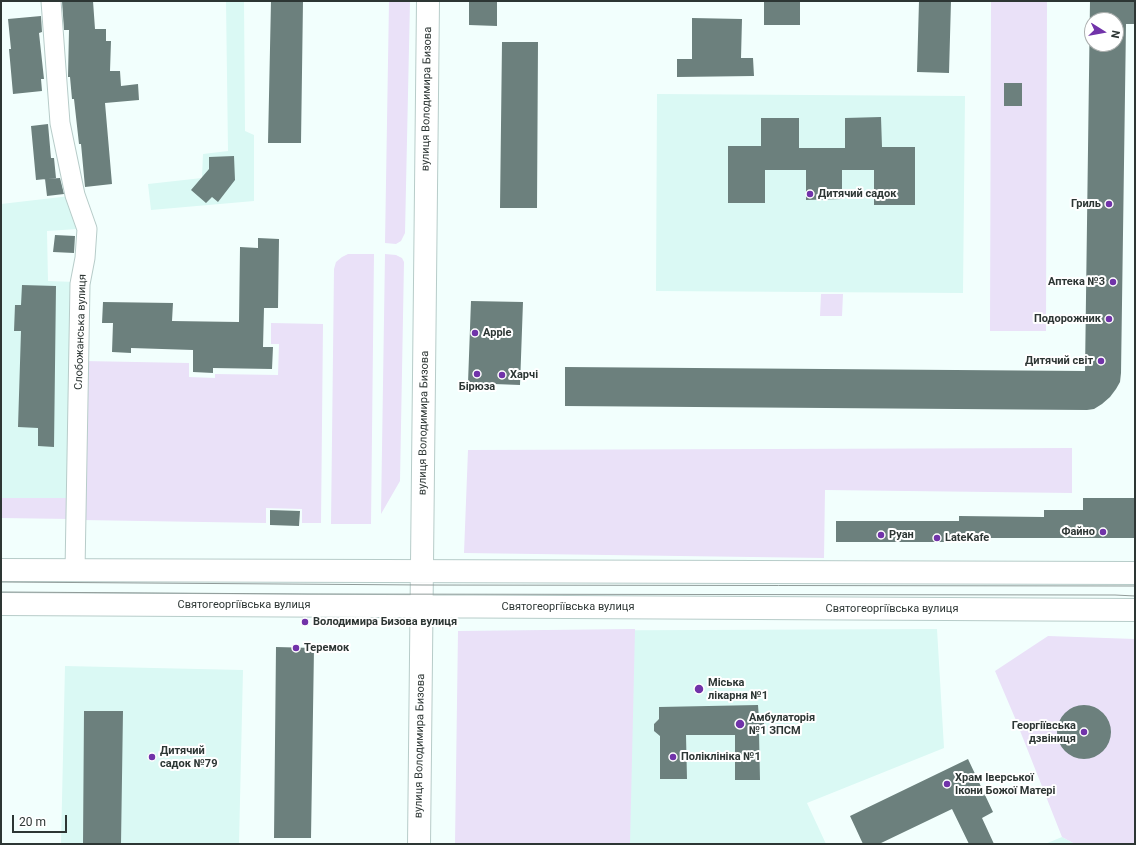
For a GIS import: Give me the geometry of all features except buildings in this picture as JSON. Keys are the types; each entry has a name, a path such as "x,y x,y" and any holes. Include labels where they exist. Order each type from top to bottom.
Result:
{"main road":[{"name":"вулиця Володимира Бизова","path":"419,844 428,1"},
{"path":"1,570 422,572 1135,572"},
{"name":"Святогеоргіївська вулиця","path":"1,604 1135,610"}],"street":[{"name":"Слобожанська вулиця","path":"51,1 60,123 75,195 87,230 85,258 80,284 76,571"}],"shaded area":[{"path":"226,1 244,1 245,131 254,135 254,201 151,210 148,184 202,178 203,154 228,151"},
{"path":"389,1 410,1 405,233 401,241 396,244 385,243"},
{"path":"991,1 1047,1 1046,331 990,331"},
{"name":"Дитячий садок","path":"657,94 965,96 963,293 656,291"},
{"path":"70,196 77,229 47,231 48,281 75,282 72,498 1,498 1,204"},
{"path":"348,254 374,254 371,524 331,524 334,269 336,262"},
{"path":"385,254 396,255 402,258 404,262 400,481 381,514"},
{"path":"821,294 843,294 842,316 820,316"},
{"path":"271,323 323,324 321,523 302,523 302,509 266,508 266,523 81,520 83,361 189,363 189,377 215,378 215,374 278,375 279,344 271,344"},
{"path":"1072,448 1072,493 825,490 824,558 464,553 468,450"},
{"path":"1,498 72,498 71,519 1,518"},
{"path":"635,629 630,844 455,844 458,631"},
{"name":"Міська лікарня №1","path":"937,629 944,748 807,803 826,844 456,844 459,631"},
{"path":"1048,636 1135,639 1135,844 1075,844 1062,837 995,671"},
{"name":"Дитячий садок №79","path":"65,666 243,670 239,844 61,844"},
{"path":"1062,837 1075,844 1045,844"}],"tram line":[{"path":"1,582 422,585 1135,586"},
{"path":"1,592 1135,596"}],"place":[{"name":"Дитячий садок","path":"810,194"},
{"name":"Гриль","path":"1109,204"},
{"name":"Аптека №3","path":"1113,282"},
{"name":"Подорожник","path":"1109,319"},
{"name":"Apple","path":"475,333"},
{"name":"Дитячий світ","path":"1101,361"},
{"name":"Бірюза","path":"477,374"},
{"name":"Харчі","path":"502,375"},
{"name":"Файно","path":"1103,532"},
{"name":"Руан","path":"881,535"},
{"name":"LateKafe","path":"937,538"},
{"name":"Володимира Бизова вулиця","path":"305,622"},
{"name":"Теремок","path":"296,648"},
{"name":"Міська лікарня №1","path":"699,689"},
{"name":"Амбулаторія №1 ЗПСМ","path":"740,724"},
{"name":"Георгіївська дзвіниця","path":"1084,732"},
{"name":"Дитячий садок №79","path":"152,757"},
{"name":"Поліклініка №1","path":"673,757"},
{"name":"Храм Іверської Ікони Божої Матері","path":"947,784"}]}
